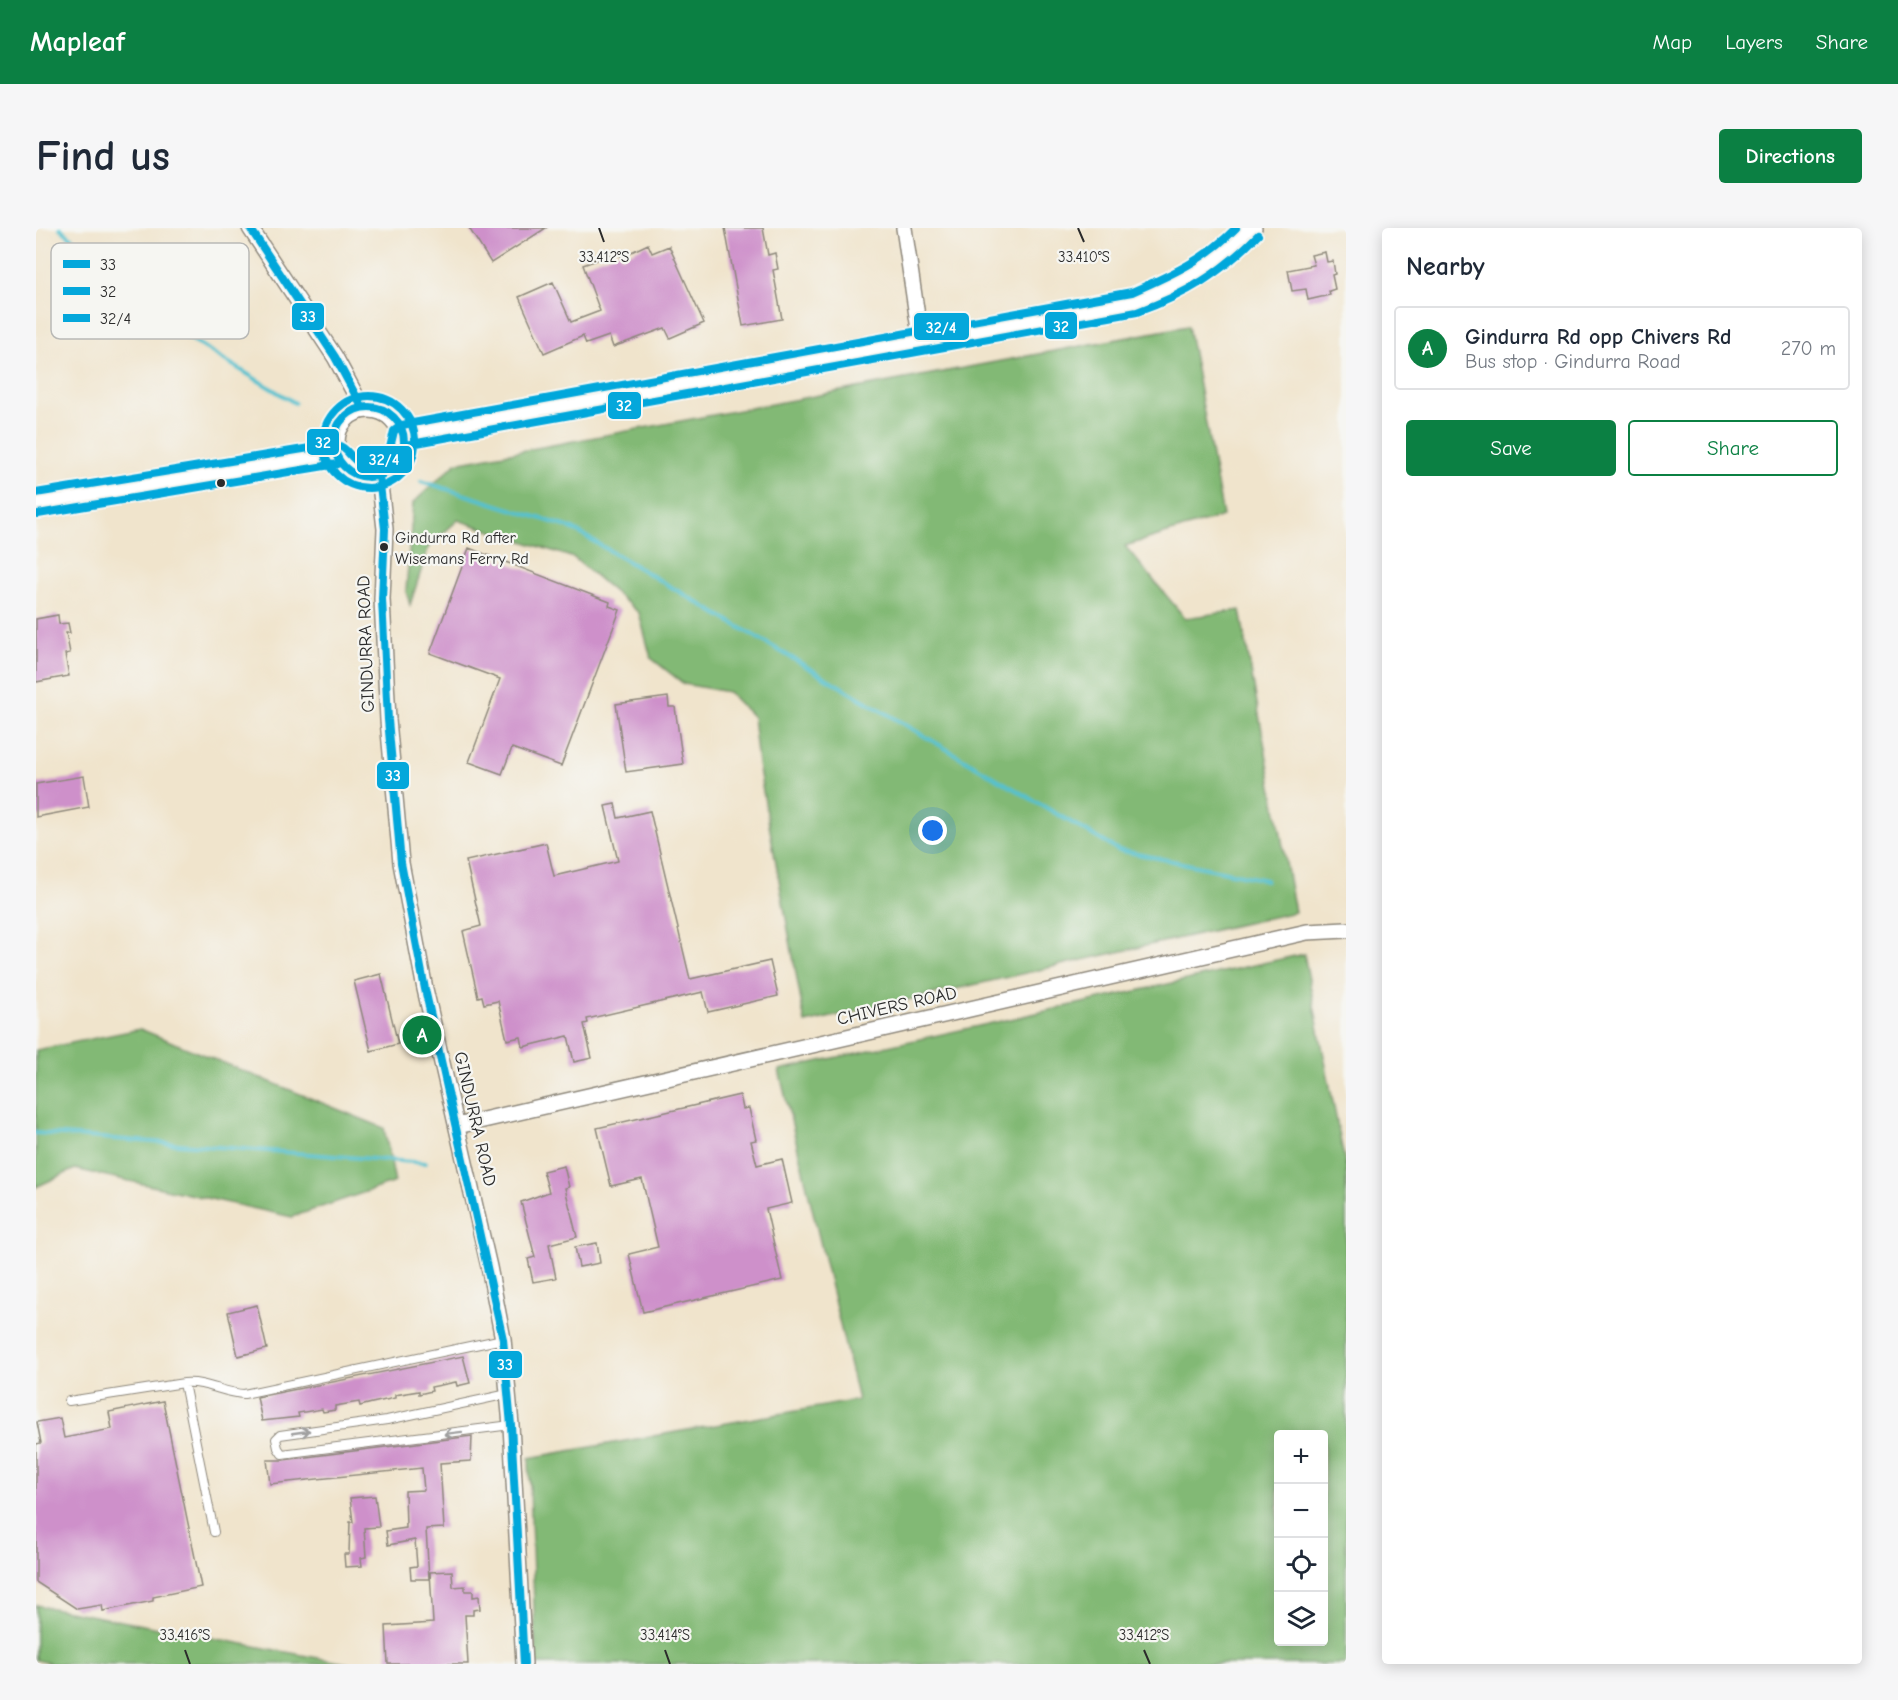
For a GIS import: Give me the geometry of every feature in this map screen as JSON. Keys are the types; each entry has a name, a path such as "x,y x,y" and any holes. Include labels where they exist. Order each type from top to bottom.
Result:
{"main road":[{"path":"404,435 921,343 1135,302 1184,281 1223,256 1251,228"},
{"path":"362,407 384,409 400,424 404,435 402,456 396,465 379,476 358,476 348,471 335,454 333,444 337,425 343,417 362,407"},
{"path":"36,504 335,454"}],"street":[{"path":"250,228 335,357 362,407"},
{"path":"904,228 921,343"},
{"name":"GINDURRA ROAD","path":"379,476 385,529 382,599 388,720 401,863 425,989 457,1126 502,1339 511,1425 524,1664"},
{"name":"CHIVERS ROAD","path":"457,1126 1296,934 1346,930"}],"lane":[{"path":"69,1401 197,1382 228,1393 244,1394 502,1339"},
{"path":"184,1383 214,1532"},
{"path":"508,1394 387,1420 280,1435 276,1439 282,1454 511,1425"}],"green space":[{"path":"1188,326 1223,516 1125,546 1185,618 1240,610 1295,912 805,1023 758,764 753,717 728,692 684,684 651,658 639,613 574,558 458,520 429,546 410,605 406,591 413,503 456,463"},
{"path":"1304,954 1346,1168 1346,1664 536,1664 529,1458 858,1400 779,1070"},
{"path":"140,1029 384,1128 395,1182 292,1217 75,1169 36,1187 36,1050"},
{"path":"36,1605 350,1664 53,1664 36,1660"}],"building":[{"path":"469,228 546,228 491,263"},
{"path":"725,228 763,228 768,255 775,253 778,269 773,270 782,319 743,326"},
{"path":"648,244 652,253 669,246 704,323 670,338 665,328 613,347 609,336 586,344 583,336 544,353 519,297 553,282 571,322 600,311 583,265 619,252 621,257"},
{"path":"1325,252 1327,262 1333,261 1335,274 1332,275 1335,289 1329,291 1330,295 1308,300 1306,289 1292,291 1288,270 1314,265 1311,255"},
{"path":"469,548 610,602 609,606 620,610 561,766 512,748 502,774 469,762 500,679 430,653"},
{"path":"58,615 59,624 68,623 70,633 66,633 70,653 65,654 69,676 36,682 36,619"},
{"path":"668,697 669,707 675,707 683,764 626,772 616,704"},
{"path":"84,776 89,807 36,817 36,784"},
{"path":"615,804 618,818 650,811 690,979 770,961 778,996 708,1012 703,992 587,1019 588,1023 584,1024 592,1058 574,1062 568,1036 523,1047 521,1037 507,1040 498,1001 484,1004 482,996 478,997 463,931 481,926 466,861 546,843 554,876 618,861 605,806"},
{"path":"381,974 398,1044 371,1051 354,981"},
{"path":"740,1095 743,1109 749,1108 756,1140 751,1141 757,1165 782,1159 792,1203 766,1209 782,1280 643,1312 629,1254 658,1247 642,1179 611,1186 597,1128"},
{"path":"564,1166 569,1187 565,1188 577,1237 549,1244 556,1278 533,1282 528,1259 535,1257 521,1202 549,1192 543,1171"},
{"path":"597,1243 600,1263 579,1267 575,1247"},
{"path":"257,1305 267,1349 238,1356 228,1312"},
{"path":"463,1356 470,1383 457,1386 456,1382 431,1387 432,1391 395,1395 395,1398 360,1406 359,1402 335,1406 335,1410 323,1412 322,1409 298,1413 299,1417 262,1421 257,1397"},
{"path":"163,1401 201,1587 153,1597 153,1601 103,1611 102,1605 77,1609 36,1582 36,1444 41,1443 37,1422 60,1418 64,1438 112,1429 109,1412"},
{"path":"472,1436 471,1461 440,1463 444,1528 426,1529 429,1579 411,1579 410,1567 417,1566 415,1540 388,1545 386,1531 406,1528 405,1491 424,1490 422,1468 270,1484 267,1460 283,1460"},
{"path":"375,1496 379,1527 364,1528 366,1557 361,1558 362,1566 345,1567 344,1554 349,1554 350,1522 353,1522 350,1498"},
{"path":"452,1571 453,1587 465,1586 465,1591 473,1591 473,1597 479,1596 480,1609 473,1610 473,1615 465,1615 468,1664 388,1664 386,1626 433,1623 430,1572"}],"waterway":[{"path":"60,228 77,243"},
{"path":"190,339 295,403"},
{"path":"421,481 571,528 1118,850 1266,880"},
{"path":"36,1133 426,1163"}],"transit line":[{"name":"33","path":"250,228 335,357 362,407"},
{"name":"32/4","path":"36,493 334,444 340,446 361,464 376,466 388,456 394,431 402,425 1132,292 1200,257 1213,249 1236,228"},
{"name":"32","path":"406,445 1137,312 1188,290 1231,261 1258,235"},
{"name":"32","path":"369,396 387,400 401,410 411,424 415,442 411,460 401,474 387,484 369,488 351,484 337,474 327,460 323,442 327,424 337,410 351,400 369,396"},
{"name":"33","path":"376,407 389,413 398,422 402,428 404,442 402,456 394,467 383,475 362,477 344,467 336,456 334,435 344,417 355,409 376,407"},
{"name":"32","path":"38,514 337,464"},
{"name":"33","path":"379,476 385,529 382,599 388,720 401,863 425,989 503,1339 511,1425 524,1664"}],"place":[{"name":"Gindurra Rd after Wisemans Ferry Rd","path":"384,547"},
{"name":"Gindurra Rd opp Chivers Rd","path":"422,1035"}]}
